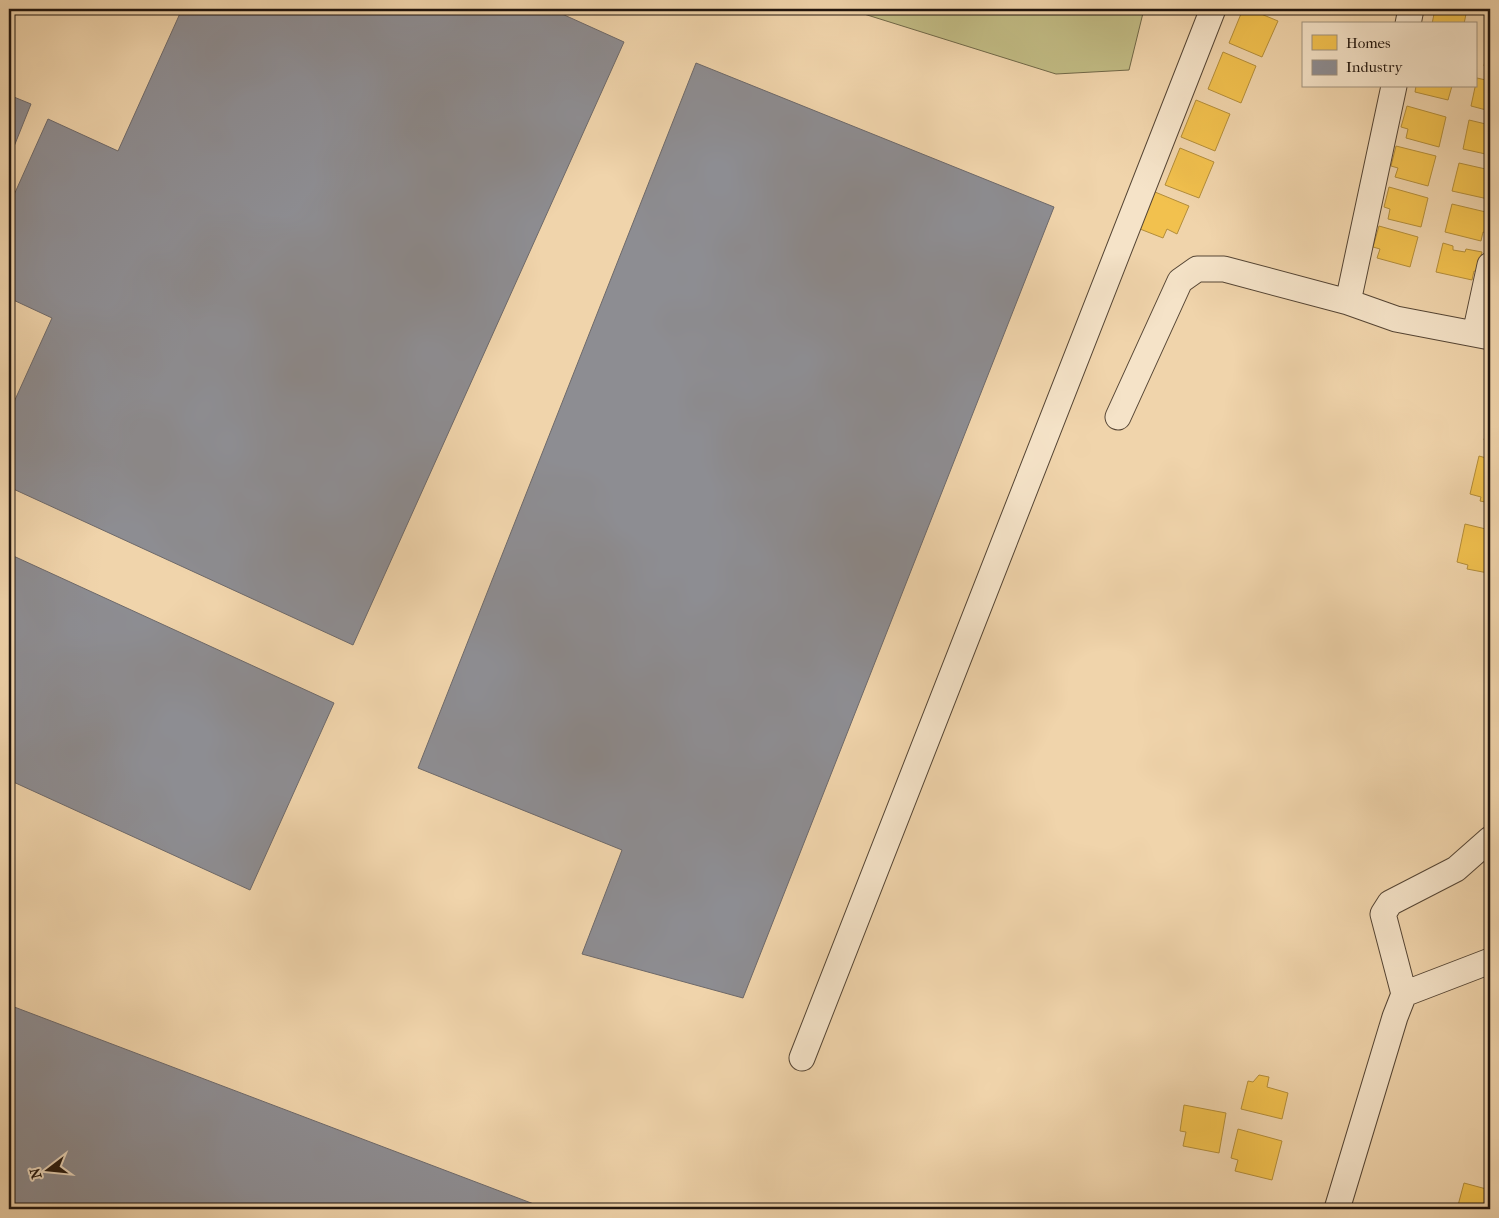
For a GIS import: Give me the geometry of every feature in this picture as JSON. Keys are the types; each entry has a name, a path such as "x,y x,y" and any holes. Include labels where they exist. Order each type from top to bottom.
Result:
{"street":[{"path":"802,1058 1213,9"},
{"path":"1408,22 1411,9"},
{"path":"1348,302 1394,88"},
{"path":"1118,417 1180,281 1198,269 1224,269 1348,302 1396,318 1483,335 1490,266"},
{"path":"1336,1209 1395,1017 1404,994 1383,914 1390,903 1456,869 1490,838"},
{"path":"1404,994 1490,961"}],"shaded area":[{"path":"848,9 1144,9 1129,70 1056,74"}],"building: Homes":[{"path":"1243,9 1249,9 1278,21 1262,57 1229,43"},
{"path":"1435,9 1467,9 1464,22 1432,22"},
{"path":"1490,34 1490,67 1484,66"},
{"path":"1223,52 1256,66 1241,103 1208,89"},
{"path":"1477,78 1490,81 1490,111 1471,106"},
{"path":"1416,88 1451,88 1448,100 1415,92"},
{"path":"1196,100 1230,114 1215,151 1181,137"},
{"path":"1407,106 1446,117 1439,147 1406,138 1408,129 1401,127"},
{"path":"1469,120 1490,125 1490,155 1463,149"},
{"path":"1396,146 1436,156 1428,186 1395,177 1398,168 1391,166"},
{"path":"1180,148 1214,162 1199,198 1165,185"},
{"path":"1459,163 1490,170 1488,199 1452,191"},
{"path":"1389,187 1428,198 1421,227 1388,219 1390,209 1384,207"},
{"path":"1155,192 1189,206 1177,234 1167,229 1163,238 1140,229"},
{"path":"1452,204 1490,213 1486,233 1483,232 1481,241 1445,232"},
{"path":"1379,226 1418,237 1410,267 1377,258 1380,249 1373,247"},
{"path":"1443,243 1453,246 1453,250 1465,252 1466,249 1482,252 1477,272 1474,271 1472,280 1436,272"},
{"path":"1490,413 1490,442 1484,440"},
{"path":"1479,456 1490,459 1490,503 1480,501 1481,497 1470,494"},
{"path":"1465,524 1490,530 1490,563 1488,573 1467,569 1468,565 1457,562"},
{"path":"1259,1075 1269,1077 1267,1087 1288,1093 1282,1119 1241,1109 1248,1081 1253,1082"},
{"path":"1184,1105 1226,1113 1219,1153 1183,1146 1186,1132 1180,1131"},
{"path":"1238,1129 1282,1141 1272,1180 1235,1171 1238,1160 1231,1158"},
{"path":"1464,1183 1490,1190 1490,1209 1457,1209"}],"building: Industry":[{"path":"182,9 551,9 624,42 353,645 9,487 9,413 52,318 9,298 9,206 48,119 118,151"},
{"path":"696,63 1054,207 743,998 582,954 622,850 418,768"},
{"path":"9,95 31,104 9,159"},
{"path":"9,554 334,703 250,890 9,780"},
{"path":"9,1005 547,1209 9,1209"}]}
